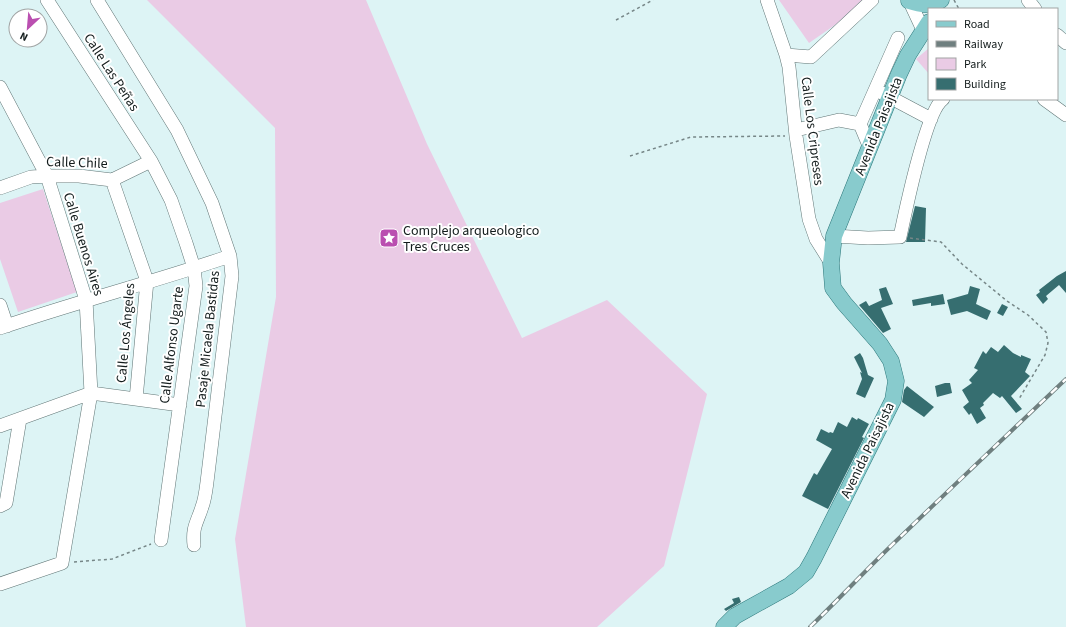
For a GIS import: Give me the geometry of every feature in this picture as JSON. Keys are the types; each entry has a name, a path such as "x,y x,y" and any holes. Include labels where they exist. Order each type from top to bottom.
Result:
{"main road":[{"path":"909,0 918,4 934,4 942,0"},
{"path":"941,8 947,0"},
{"name":"Avenida Paisajista","path":"724,627 735,616 789,586 806,572 893,400 896,381 891,361 880,344 844,303 833,288 831,263 834,236 908,55 926,26"}],"street":[{"name":"Calle Las Peñas","path":"47,0 151,161"},
{"name":"Pasaje Micaela Bastidas","path":"97,0 177,130 212,204 230,256 232,276 207,482 202,507 195,524 193,535 194,545"},
{"name":"Calle Los Cripreses","path":"767,0 786,55 809,219 816,239 831,263"},
{"path":"786,55 811,56 872,0"},
{"path":"909,0 926,26"},
{"path":"1028,0 1034,8"},
{"path":"1058,36 1066,43"},
{"path":"870,148 860,124 898,38"},
{"name":"Calle Buenos Aires","path":"0,89 47,176 86,300 91,393 62,563"},
{"path":"875,90 931,119"},
{"path":"834,236 868,238 900,237 914,176 931,119 942,100"},
{"path":"1045,100 1066,116"},
{"path":"796,133 839,120 860,124"},
{"name":"Calle Chile","path":"0,188 31,177 79,176 112,180 151,161"},
{"name":"Calle Alfonso Ugarte","path":"151,161 170,200 194,268 196,286 161,540"},
{"name":"Calle Los Ángeles","path":"112,180 147,281 136,398"},
{"path":"0,305 4,327 230,256"},
{"path":"0,426 91,393 180,405"},
{"path":"0,506 6,503 20,419"},
{"path":"0,584 62,563"}],"path":[{"path":"616,20 653,0"},
{"path":"630,156 691,137 796,133"},
{"path":"900,237 940,242 962,264 1028,315 1046,332 1048,343 1046,355 1019,399"},
{"path":"62,563 112,559 161,540"}],"green space":[{"path":"147,0 366,0 427,144 522,338 607,300 707,394 664,566 597,627 246,627 235,539 276,297 275,128"},
{"path":"779,0 871,0 809,43"},
{"path":"928,49 928,73 916,59"},
{"path":"43,189 77,292 18,312 0,259 0,203"}],"building":[{"path":"915,206 926,208 925,242 906,242"},
{"path":"1066,271 1066,293 1059,285 1046,296 1048,299 1043,304 1036,295 1040,292 1039,290"},
{"path":"970,286 980,289 976,304 991,311 987,320 967,311 951,315 947,300 968,294"},
{"path":"886,287 893,304 881,308 891,329 883,333 859,305 866,301 869,306 882,300 879,289"},
{"path":"943,294 945,304 931,306 931,303 913,306 912,300"},
{"path":"1002,304 1008,307 1003,316 997,313"},
{"path":"1004,345 1013,353 1021,357 1021,355 1031,359 1025,372 1030,376 1011,396 1022,409 1016,413 1002,396 1000,398 993,393 980,408 986,418 977,424 971,413 969,415 963,407 969,402 962,390 972,383 969,380 978,370 974,368 983,351 986,354 991,347 998,352"},
{"path":"860,353 868,375 874,378 865,398 856,394 862,379 860,372 862,373 854,357"},
{"path":"950,383 952,393 937,397 935,386"},
{"path":"907,386 934,407 924,417 902,402 904,390"},
{"path":"852,417 857,420 858,418 869,424 862,437 864,438 828,509 802,496 814,473 817,475 832,449 816,440 821,429 829,433 833,433 838,422 847,427"},
{"path":"739,597 741,602 726,611 724,609 734,603 732,599"}],"railway":[{"path":"810,627 894,543 1066,379"}],"place":[{"name":"Complejo arqueologico Tres Cruces","path":"389,238"}]}
